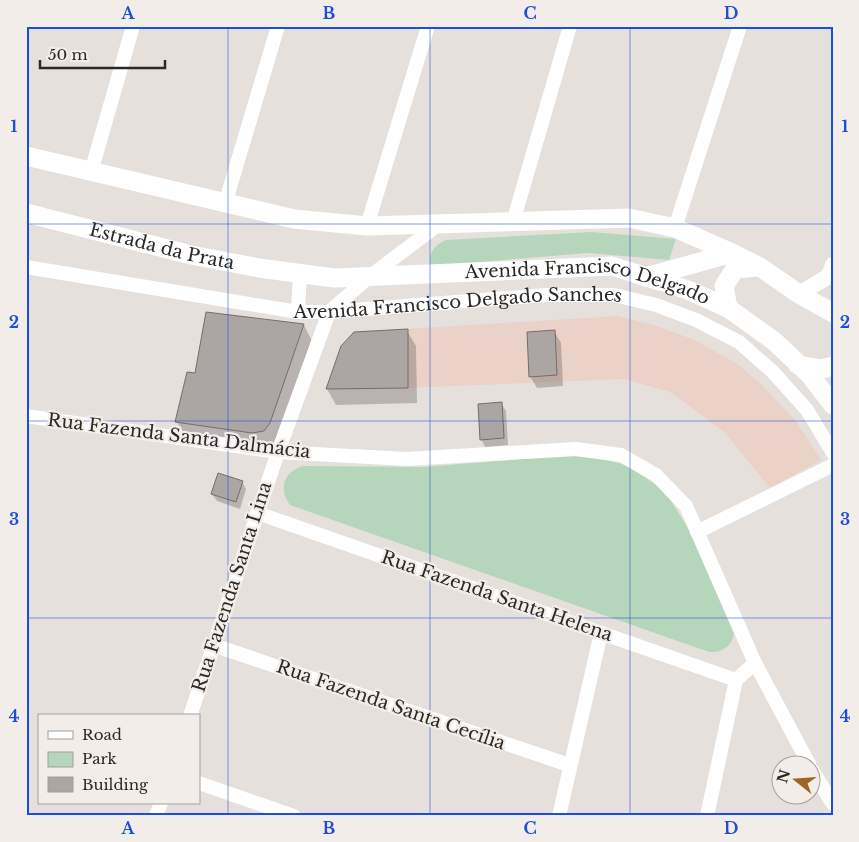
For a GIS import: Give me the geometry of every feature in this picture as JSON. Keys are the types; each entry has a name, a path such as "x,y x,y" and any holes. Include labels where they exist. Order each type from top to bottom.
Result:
{"main road":[{"path":"26,156 294,219 367,226 629,218 675,228 732,253 760,267 800,294 833,313"},
{"name":"Estrada da Prata","path":"26,213 191,255 300,274"},
{"path":"646,277 732,253"},
{"name":"Avenida Francisco Delgado","path":"300,274 334,278 612,266 688,290 728,308 774,341 809,374 833,405"},
{"path":"728,308 724,286 735,268 760,267"},
{"path":"798,364 821,369 833,366"}],"street":[{"path":"91,172 133,26"},
{"path":"226,204 278,26"},
{"path":"367,226 428,26"},
{"path":"513,222 570,26"},
{"path":"675,228 740,26"},
{"name":"Rua Fazenda Santa Lina","path":"191,714 257,513 329,312 370,277 439,224"},
{"path":"800,294 829,276 833,265"},
{"name":"Avenida Francisco Delgado Sanches","path":"26,267 298,312 329,312 546,295 614,295 656,305 696,320 739,342 773,372 807,410 833,453"},
{"path":"298,312 300,274"},
{"name":"Rua Fazenda Santa Dalmácia","path":"26,416 278,452 406,458 576,449 620,455 656,475 686,506 755,664 803,754"},
{"path":"697,532 833,466"},
{"name":"Rua Fazenda Santa Helena","path":"257,513 736,680"},
{"path":"559,816 569,765 601,633"},
{"name":"Rua Fazenda Santa Cecília","path":"213,644 569,765"},
{"path":"707,816 736,680 755,664"},
{"path":"200,782 294,816"},
{"path":"822,786 833,804"},
{"path":"156,816 161,804"}],"shaded area":[{"path":"618,316 654,325 695,340 739,365 762,385 796,421 821,460 770,488 725,433 670,392 623,379 408,388 326,389 341,346 354,332"}],"green space":[{"path":"591,232 676,239 669,260 588,253 430,266 430,257 433,250 438,244 446,240"},
{"path":"581,454 626,465 664,490 688,528 734,634 728,646 722,650 709,652 290,505 284,493 287,476 296,468 303,466 424,467"}],"building":[{"path":"206,312 304,324 270,423 264,431 252,433 175,422 187,372 195,373"},
{"path":"408,329 408,388 326,389 341,346 354,332"},
{"path":"555,330 557,375 529,377 527,332"},
{"path":"502,402 504,438 480,440 478,404"},
{"path":"218,473 243,481 236,502 211,494"}]}
